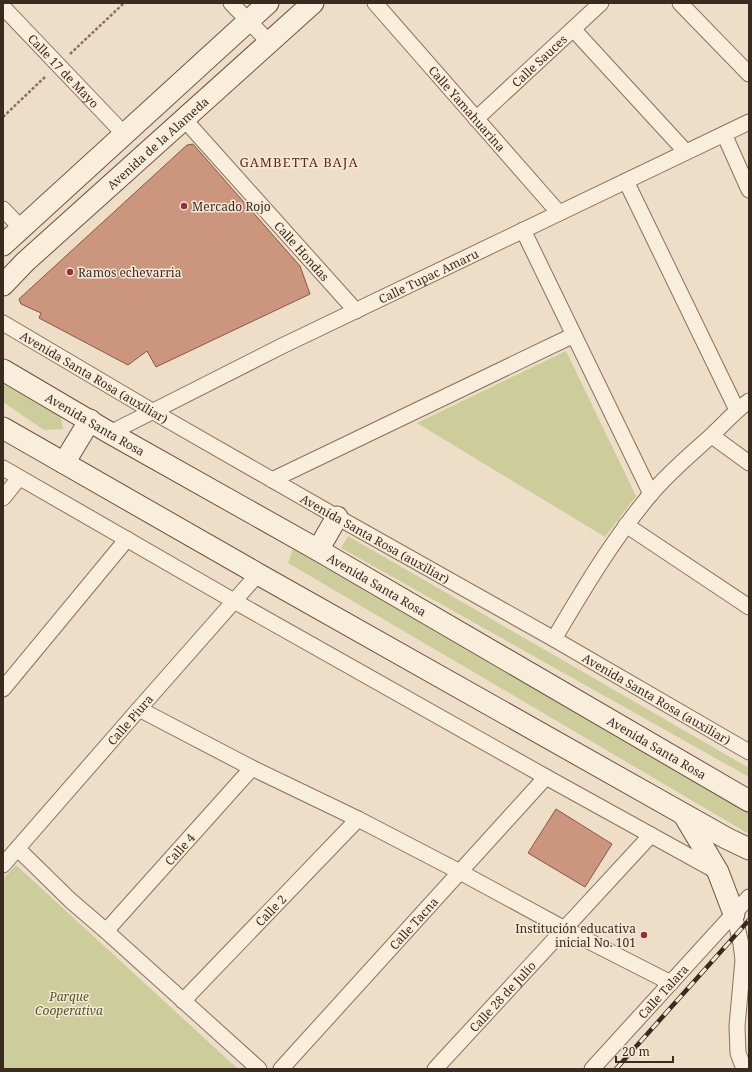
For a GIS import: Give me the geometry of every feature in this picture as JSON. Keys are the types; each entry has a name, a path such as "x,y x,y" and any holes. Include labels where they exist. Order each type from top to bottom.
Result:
{"main road":[{"path":"3,245 268,3"},
{"name":"Avenida de la Alameda","path":"3,285 25,262 313,3"},
{"name":"Avenida Santa Rosa","path":"3,370 318,550 749,801"},
{"path":"64,462 90,420"},
{"path":"3,428 258,574 726,838 749,849"},
{"path":"318,550 337,518"},
{"path":"682,813 718,872 734,914"}],"street":[{"path":"231,3 270,43"},
{"name":"Calle Yamahuarina","path":"376,3 559,213"},
{"name":"Calle Sauces","path":"476,119 601,3"},
{"path":"680,3 749,74"},
{"name":"Calle 17 de Mayo","path":"3,7 124,135"},
{"path":"573,29 686,152"},
{"name":"Calle Hondas","path":"184,119 356,311"},
{"name":"Calle Tupac Amaru","path":"110,432 356,311 749,122"},
{"path":"724,134 749,190"},
{"path":"626,181 737,410"},
{"path":"3,208 22,229"},
{"path":"523,230 651,494"},
{"name":"Avenida Santa Rosa (auxiliar)","path":"3,323 337,518 554,639 749,752"},
{"path":"272,480 574,335"},
{"path":"554,639 584,588 626,525 651,494 682,462 712,436 737,410 749,401"},
{"path":"712,436 749,462"},
{"path":"3,468 234,601 651,836 718,872"},
{"path":"3,498 19,478"},
{"path":"626,525 749,607"},
{"path":"3,688 127,539"},
{"name":"Calle Piura","path":"3,865 258,574"},
{"path":"139,709 252,768 358,819 565,929 671,983"},
{"name":"Calle 4","path":"106,931 252,768"},
{"name":"Calle Tacna","path":"281,1069 546,777"},
{"name":"Calle 2","path":"183,1001 358,819"},
{"name":"Calle 28 de Julio","path":"435,1069 651,836"},
{"path":"18,849 70,900 259,1069"},
{"name":"Calle Talara","path":"592,1069 749,897"},
{"path":"734,914 743,960 738,1026 738,1053 744,1069"}],"green space":[{"path":"566,351 636,496 605,537 417,423"},
{"path":"3,383 60,412 63,429 44,430 3,402"},
{"path":"348,536 749,768 749,777 341,548"},
{"path":"293,549 749,811 749,834 288,563"},
{"name":"Parque Cooperativa","path":"16,865 238,1069 3,1069 3,879"}],"building":[{"name":"Mercado Rojo","path":"193,144 300,266 310,294 156,367 147,351 128,365 39,318 41,313 21,304 19,299 187,145"},
{"path":"556,809 612,844 585,887 528,853"}],"railway":[{"path":"616,1069 749,920"}],"place":[{"name":"Mercado Rojo","path":"184,206"},
{"name":"Ramos echevarria","path":"70,272"},
{"name":"Institución educativa inicial No. 101","path":"644,935"}],"district":[{"name":"GAMBETTA BAJA","path":"299,162"}]}
